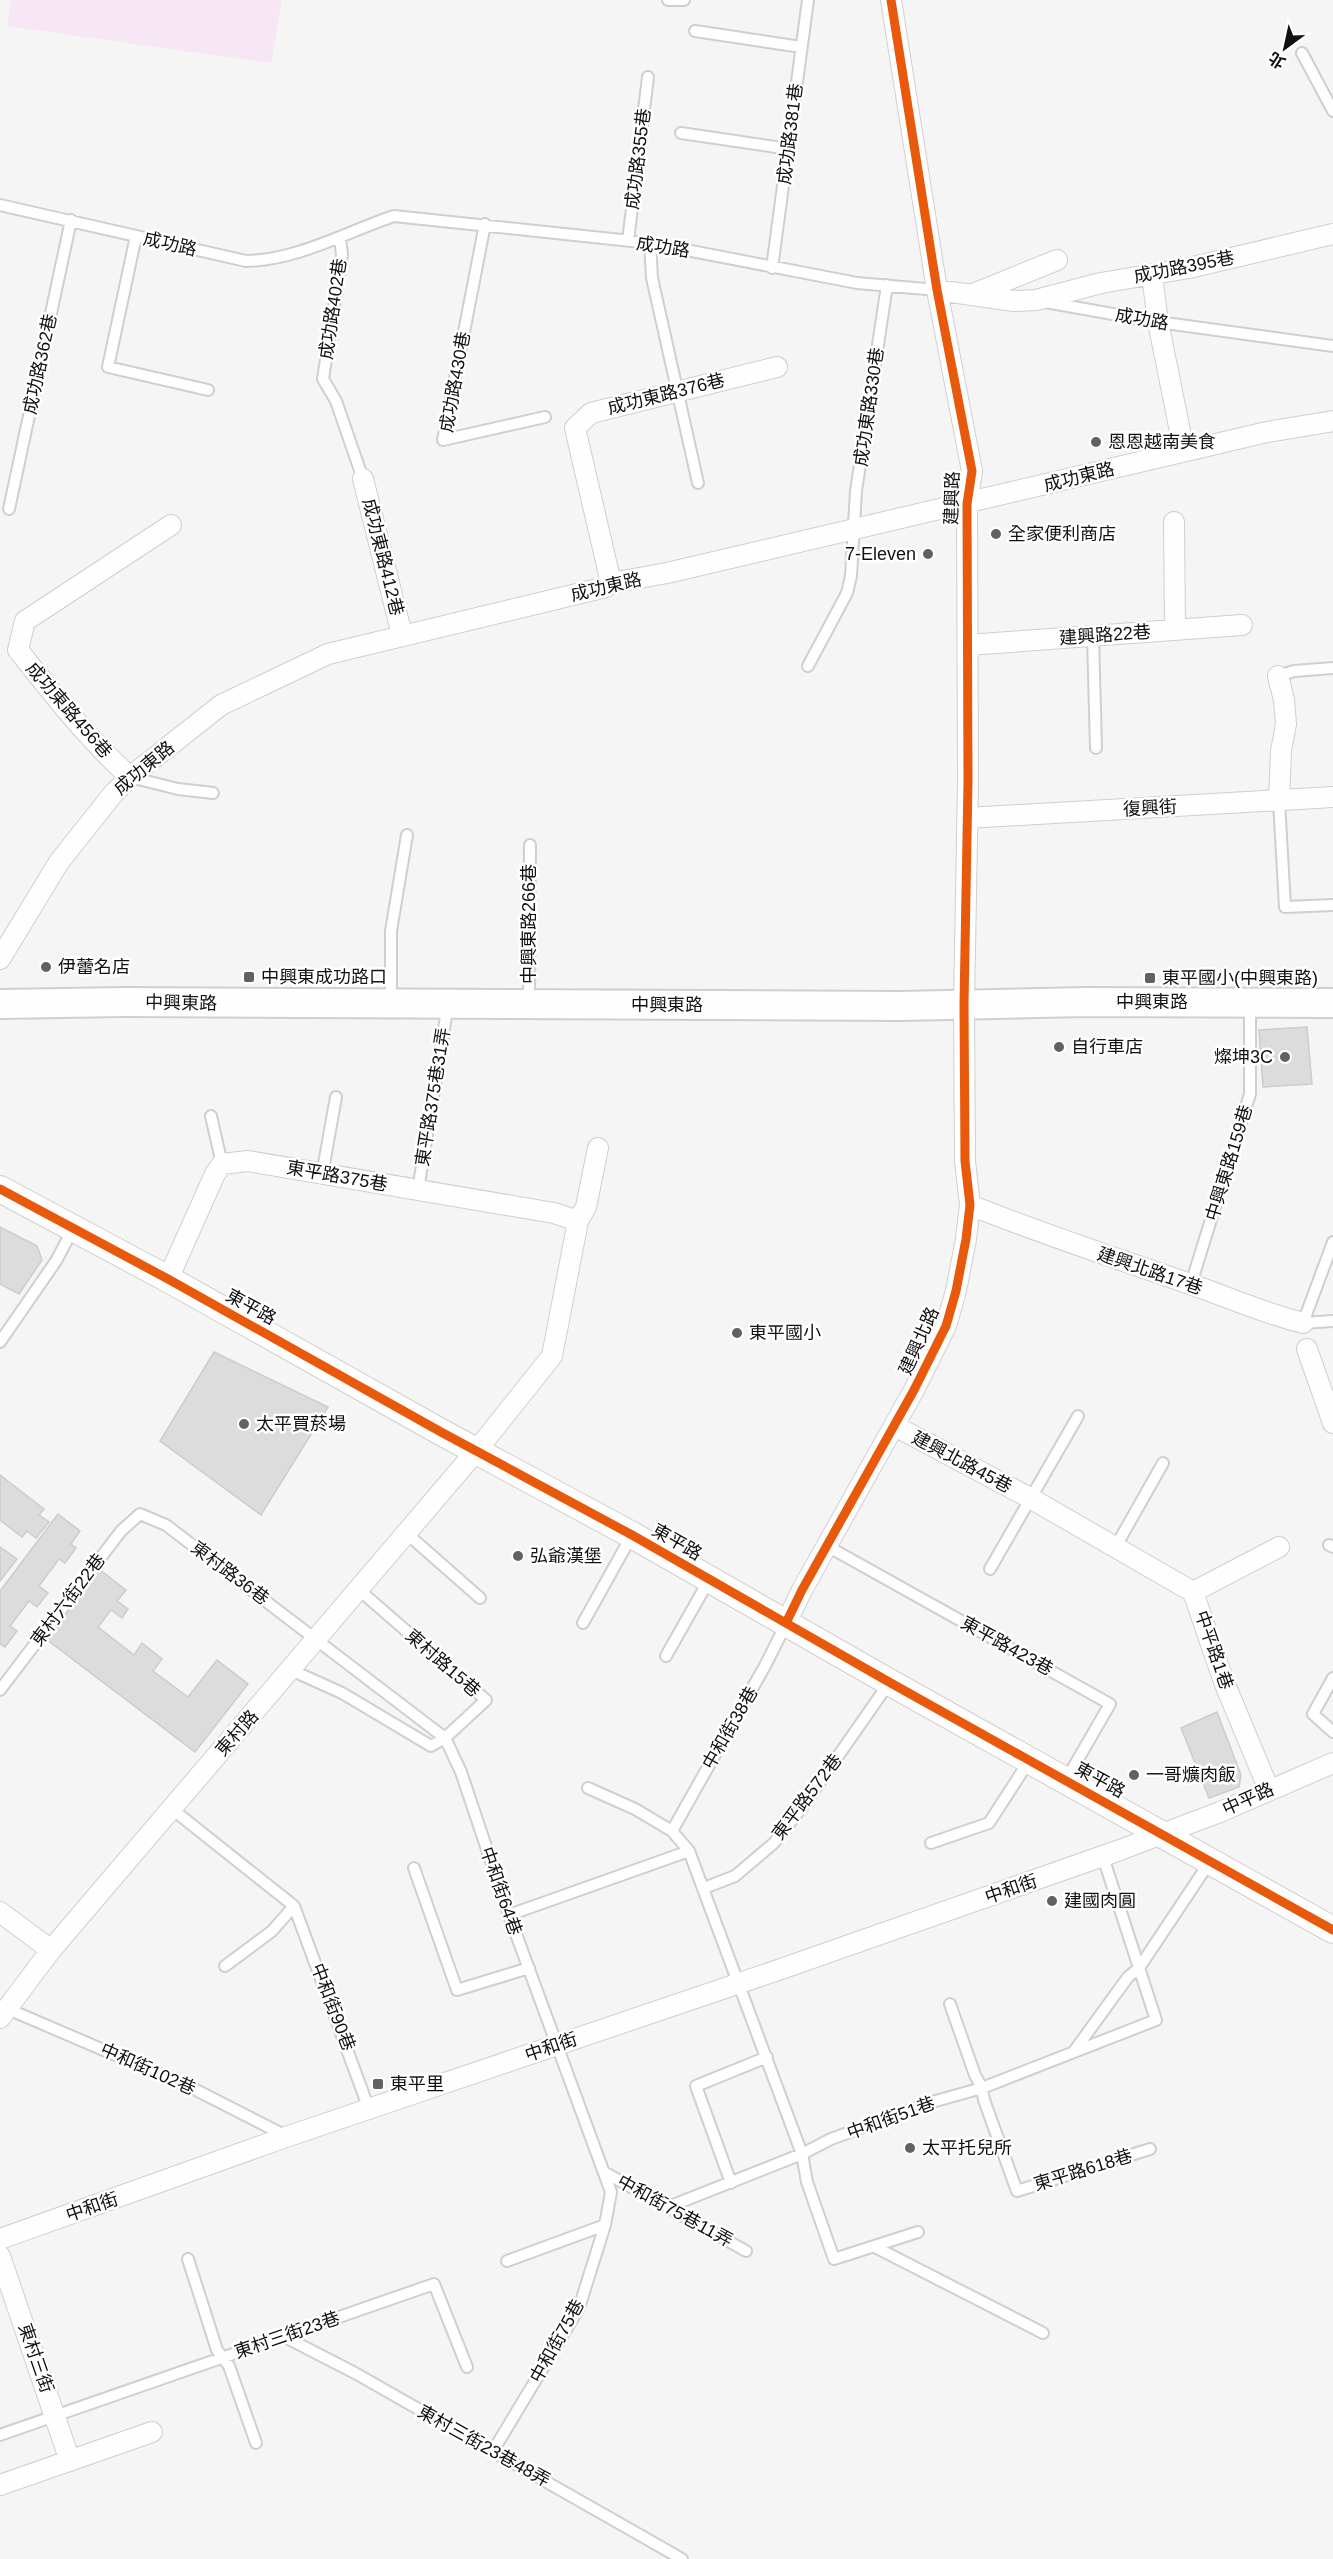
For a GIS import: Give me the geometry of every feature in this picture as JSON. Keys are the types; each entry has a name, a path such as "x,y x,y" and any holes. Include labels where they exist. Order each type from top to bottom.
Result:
{"main road":[{"name":"中興東路","path":"0,1004 391,1003 901,1006 1333,1003"}],"street":[{"name":"建興路","path":"891,0 938,290 972,471 967,504 967,818 964,1004"},
{"name":"成功路395巷","path":"1036,300 1101,283 1189,268 1333,234"},
{"path":"970,295 1057,260"},
{"path":"1152,275 1158,322 1184,452"},
{"name":"成功路","path":"938,290 1014,301 1036,300"},
{"name":"成功東路376巷","path":"610,584 575,428 591,413 777,367"},
{"name":"成功東路","path":"0,959 64,855 92,818 130,777 221,705 328,654 606,587 610,584 967,504 1267,432 1333,421"},
{"name":"成功東路412巷","path":"363,478 402,635"},
{"path":"1174,522 1175,630"},
{"name":"成功東路456巷","path":"130,777 109,758 70,715 18,650 25,621 171,525"},
{"name":"建興路22巷","path":"968,645 1242,625"},
{"path":"1278,675 1284,700 1286,724 1281,751 1279,801"},
{"name":"復興街","path":"967,818 1333,797"},
{"name":"建興北路","path":"786,1623 895,1426 946,1326 956,1292 970,1205 965,1161 964,1004"},
{"path":"477,1450 552,1356 578,1221 586,1207 598,1148"},
{"name":"東平路375巷","path":"222,1164 248,1161 554,1213 578,1221"},
{"path":"168,1279 215,1174 222,1164"},
{"name":"東平路","path":"0,1189 632,1535 1029,1761 1211,1860 1333,1930"},
{"name":"建興北路17巷","path":"970,1205 1059,1240 1191,1284 1268,1314 1302,1323"},
{"path":"1307,1349 1333,1423"},
{"name":"建興北路45巷","path":"895,1426 1030,1498 1115,1548"},
{"name":"東村路","path":"4,2013 51,1950 477,1450"},
{"path":"1193,1592 1279,1547"},
{"name":"中平路1巷","path":"1115,1548 1193,1592 1224,1682 1269,1790"},
{"name":"中平路","path":"1163,1834 1333,1763"},
{"name":"中和街","path":"0,2239 286,2137 739,1983 1103,1857 1163,1834"},
{"path":"0,1912 51,1950"},
{"name":"東村三街","path":"0,2256 70,2460"},
{"path":"0,2485 152,2432"}],"lane":[{"path":"668,0 684,0"},
{"name":"成功路381巷","path":"772,268 808,0"},
{"path":"695,31 801,47"},
{"path":"1302,53 1333,111"},
{"name":"成功路355巷","path":"628,241 648,77"},
{"path":"681,133 789,149"},
{"name":"成功路","path":"0,205 246,261 284,255 340,239 364,226 394,216 650,243 857,283 938,290"},
{"name":"成功路362巷","path":"9,508 71,220"},
{"name":"成功路430巷","path":"485,224 443,440 545,417"},
{"path":"136,236 108,367 208,390"},
{"name":"成功路402巷","path":"340,239 342,254 323,379 336,401 363,478"},
{"path":"650,243 652,278 698,483"},
{"name":"成功東路330巷","path":"808,666 847,592 851,576 853,530 887,285"},
{"name":"成功路","path":"1036,300 1158,322 1333,346"},
{"path":"1093,635 1096,748"},
{"path":"1278,675 1294,671 1333,668"},
{"name":"成功東路456巷","path":"130,777 178,789 213,793"},
{"path":"1279,801 1285,907 1333,905"},
{"path":"391,1003 391,931 407,836"},
{"name":"中興東路266巷","path":"529,1004 530,844"},
{"name":"中興東路159巷","path":"1191,1284 1250,1094 1250,1002"},
{"name":"東平路375巷31弄","path":"418,1190 448,1004"},
{"path":"322,1174 336,1097"},
{"path":"212,1116 222,1164"},
{"path":"0,1342 56,1261 74,1229"},
{"path":"1302,1323 1333,1242"},
{"name":"建興北路17巷","path":"1302,1323 1333,1321"},
{"name":"建興北路45巷","path":"990,1569 1078,1416"},
{"path":"1115,1548 1163,1463"},
{"name":"東村路36巷","path":"140,1514 166,1525 316,1638"},
{"name":"東村六街22巷","path":"1,1686 121,1531 140,1514"},
{"path":"405,1532 480,1598"},
{"path":"583,1623 632,1535"},
{"name":"東平路423巷","path":"827,1546 1110,1704 1066,1780"},
{"path":"666,1656 709,1580"},
{"name":"東村路15巷","path":"358,1589 486,1700 445,1738"},
{"name":"中和街38巷","path":"672,1831 766,1664 786,1623"},
{"name":"中和街64巷","path":"316,1638 445,1738 461,1772 508,1915 557,2044"},
{"path":"291,1670 342,1693 431,1746 445,1738"},
{"path":"1333,1678 1313,1714 1333,1732"},
{"name":"東平路572巷","path":"704,1888 735,1876 774,1843 806,1802 889,1682"},
{"path":"931,1843 989,1823 1029,1761"},
{"path":"588,1788 635,1809 672,1831 688,1851 704,1888 802,2154 807,2182 834,2259 918,2232"},
{"path":"172,1809 294,1906 272,1931 225,1966"},
{"path":"508,1915 688,1851"},
{"path":"982,2088 1156,2020 1103,1857"},
{"path":"1075,2051 1128,1977 1139,1968 1211,1860"},
{"path":"414,1868 457,1989 529,1968"},
{"name":"中和街90巷","path":"294,1906 369,2109"},
{"name":"東平路618巷","path":"950,2004 1017,2191 1150,2149"},
{"name":"中和街102巷","path":"4,2013 192,2088 286,2137"},
{"name":"中和街75巷","path":"493,2451 579,2308 605,2225 611,2192 557,2044"},
{"path":"731,2183 696,2085 767,2057"},
{"name":"中和街51巷","path":"668,2207 802,2154 831,2139 909,2110 982,2088"},
{"name":"中和街75巷11弄","path":"604,2172 746,2251"},
{"path":"507,2261 605,2225"},
{"path":"875,2247 1043,2333"},
{"path":"188,2259 218,2350 224,2357 256,2443"},
{"name":"東村三街23巷","path":"0,2435 434,2284 467,2367"},
{"name":"東村三街23巷48弄","path":"283,2336 355,2373 682,2559"}],"shaded area":[{"path":"11,0 282,0 271,63 7,26"}],"building":[{"name":"燦坤3C","path":"1307,1027 1312,1084 1263,1087 1259,1030"},
{"path":"0,1227 37,1246 42,1260 19,1294 0,1284"},
{"name":"太平買菸場","path":"214,1352 328,1407 261,1515 160,1441"},
{"path":"0,1475 44,1509 39,1515 49,1522 36,1538 27,1531 22,1537 0,1520"},
{"path":"58,1514 80,1531 71,1544 76,1548 65,1563 59,1559 39,1586 48,1593 37,1607 29,1601 10,1626 17,1631 5,1647 0,1644 0,1591"},
{"path":"0,1547 17,1559 0,1581"},
{"path":"99,1569 126,1590 117,1601 128,1609 122,1618 111,1610 98,1627 134,1655 142,1643 162,1659 153,1671 188,1697 217,1660 248,1684 195,1752 46,1639"},
{"path":"1217,1712 1241,1775 1239,1787 1209,1798 1181,1728"}],"cycle path":[{"path":"786,1623 802,1590 914,1390 946,1326 956,1291 970,1205 965,1161 964,1004 968,782 967,504 972,471 937,290 891,0"},
{"path":"0,1189 632,1535 889,1682 1333,1930"}],"place":[{"name":"恩恩越南美食","path":"1096,442"},
{"name":"全家便利商店","path":"996,534"},
{"name":"7-Eleven","path":"928,554"},
{"name":"伊蕾名店","path":"46,967"},
{"name":"中興東成功路口","path":"249,977"},
{"name":"東平國小(中興東路)","path":"1150,978"},
{"name":"自行車店","path":"1059,1047"},
{"name":"燦坤3C","path":"1285,1057"},
{"name":"東平國小","path":"737,1333"},
{"name":"太平買菸場","path":"244,1424"},
{"name":"弘爺漢堡","path":"518,1556"},
{"name":"一哥爌肉飯","path":"1134,1775"},
{"name":"建國肉圓","path":"1052,1901"},
{"name":"東平里","path":"378,2084"},
{"name":"太平托兒所","path":"910,2148"}]}
